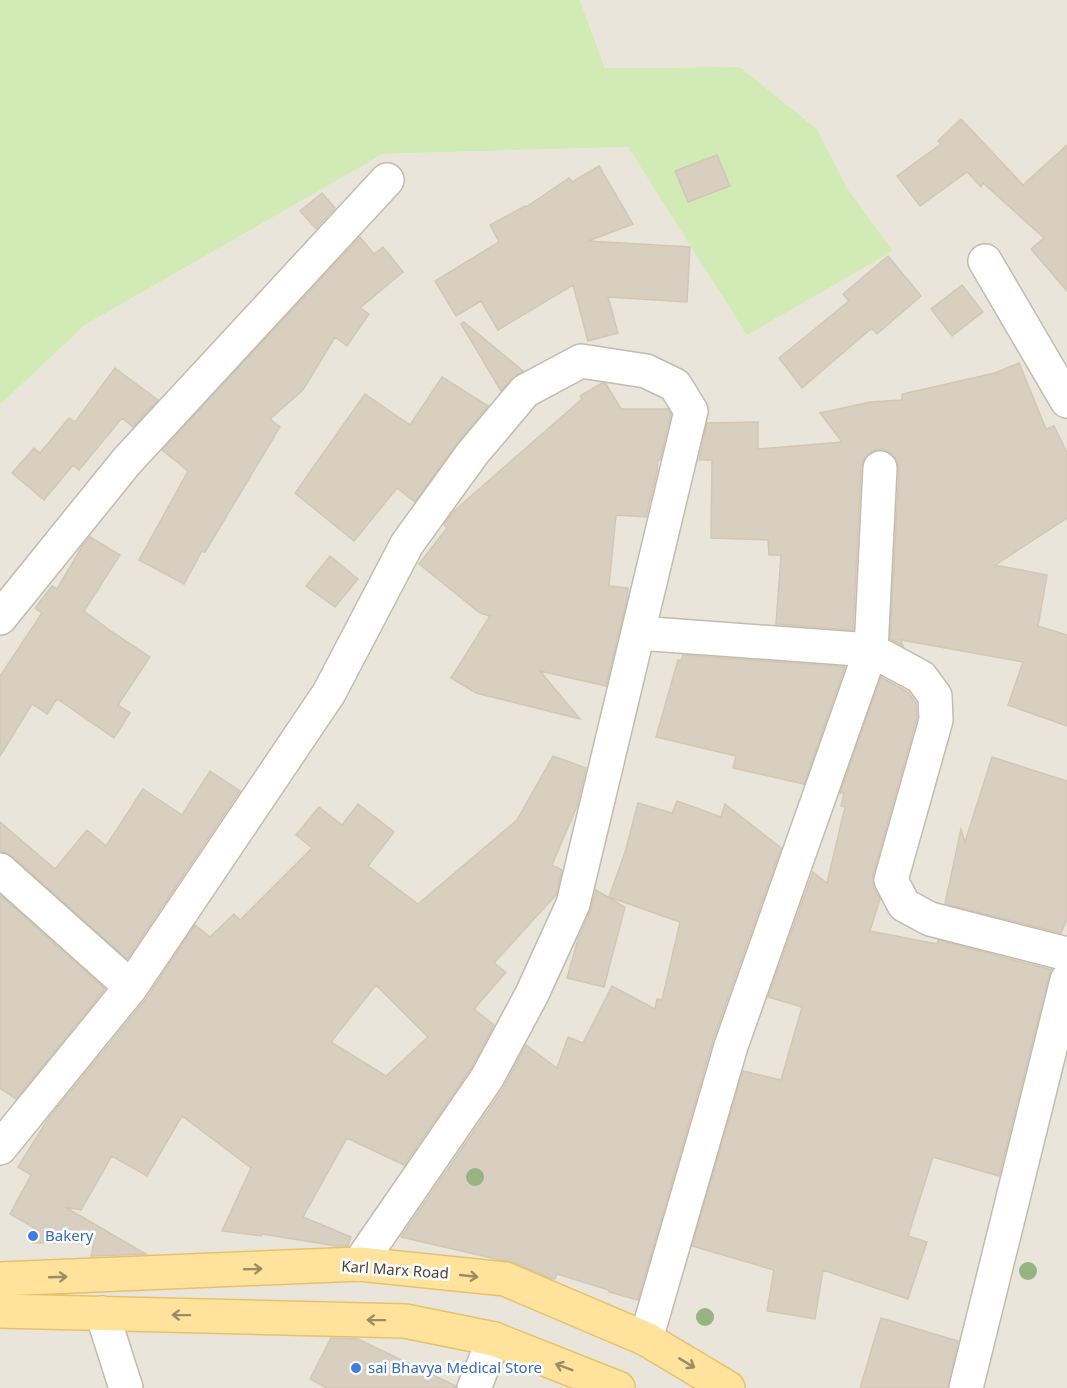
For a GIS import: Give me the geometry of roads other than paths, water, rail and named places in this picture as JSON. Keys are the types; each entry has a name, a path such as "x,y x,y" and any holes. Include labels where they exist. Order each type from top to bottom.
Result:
{"main road":[{"name":"Karl Marx Road","path":"0,1279 359,1264 505,1279 646,1339 728,1388"},
{"path":"0,1311 405,1321 494,1339 618,1388"}],"street":[{"path":"0,618 126,462 387,180"},
{"path":"985,261 1067,401"},
{"path":"0,1148 131,987 329,693 407,544 472,454 525,391 582,361 646,371 675,385 691,411 573,904 532,994 487,1078 359,1264"},
{"path":"646,1339 731,1046 871,650 880,468"},
{"path":"638,633 871,650 921,677 936,696 936,720 891,880 904,905 930,919 1067,954"},
{"path":"0,870 131,987"},
{"path":"966,1388 1067,980"},
{"path":"102,1313 126,1388"},
{"path":"474,1388 494,1339"}],"place":[{"name":"Bakery","path":"33,1236"},
{"name":"sai Bhavya Medical Store","path":"356,1368"}]}
